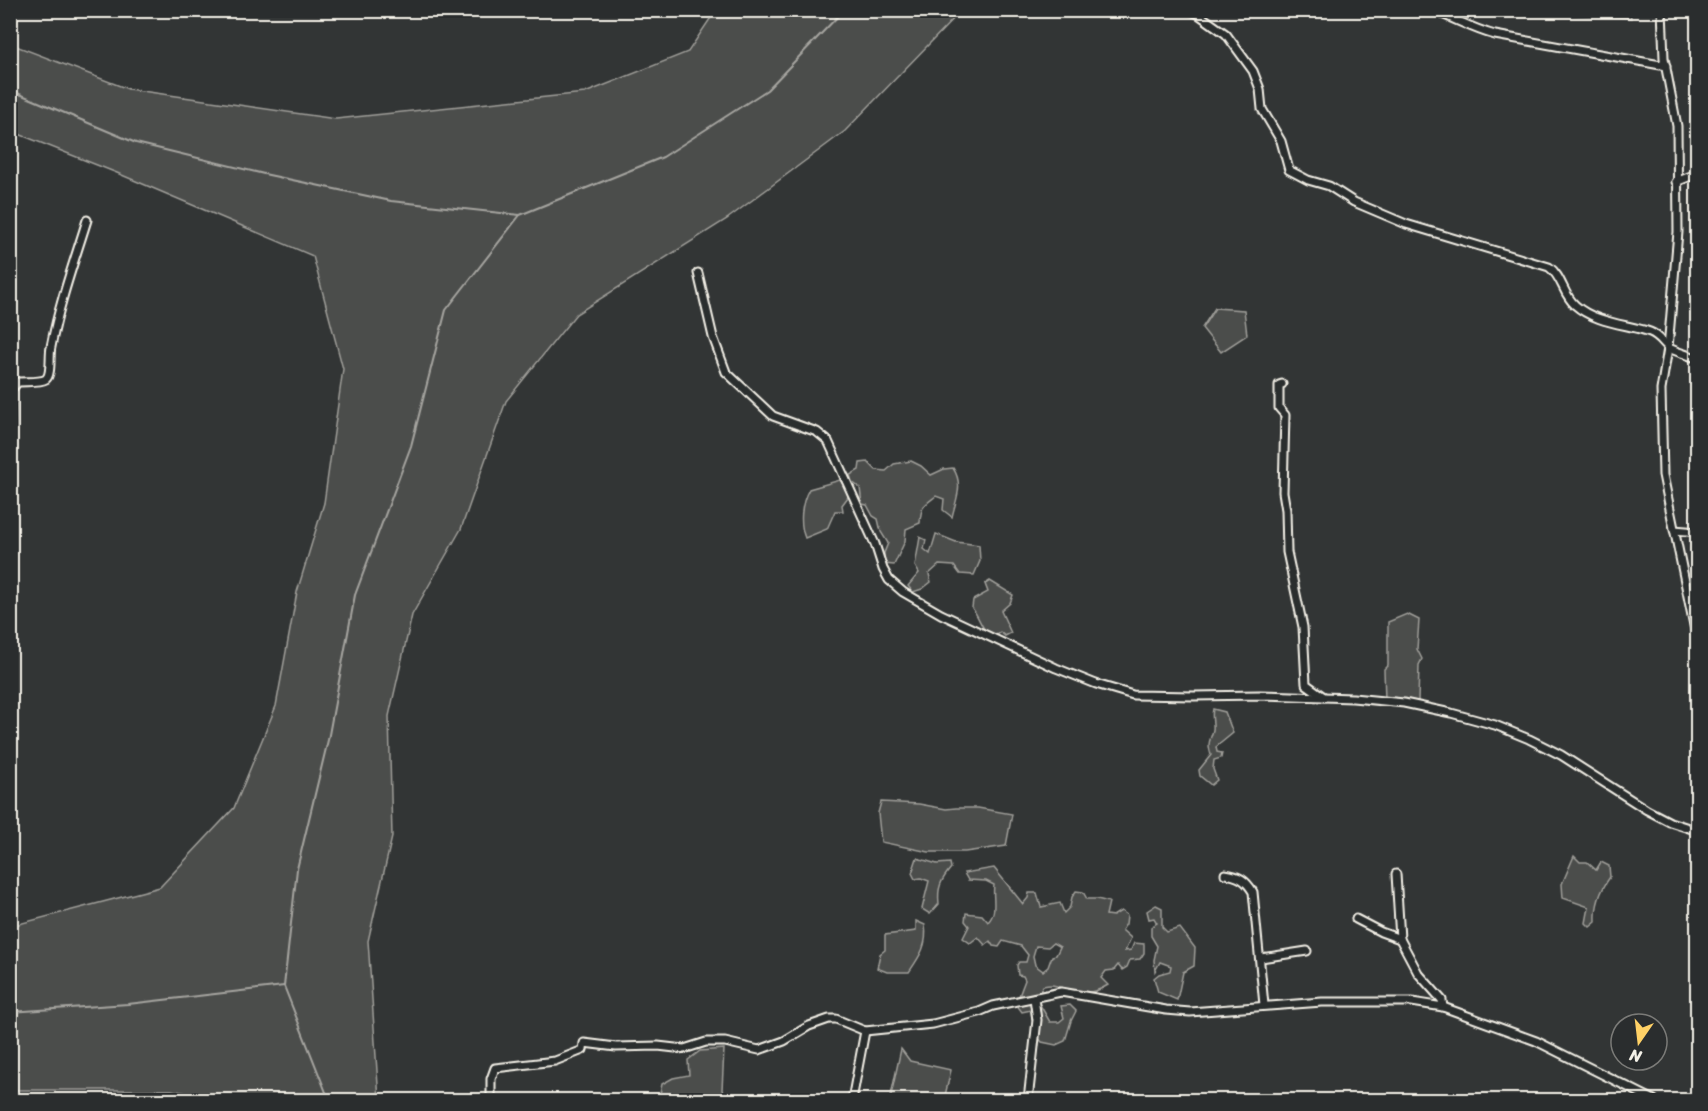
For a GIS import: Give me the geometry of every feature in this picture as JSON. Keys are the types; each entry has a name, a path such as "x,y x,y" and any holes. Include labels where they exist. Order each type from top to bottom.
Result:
{"street":[{"path":"1188,10 1198,14 1226,34 1253,71 1260,89 1262,109 1281,141 1289,170 1308,180 1329,186 1354,202 1406,225 1549,267 1554,271 1564,291 1583,311 1657,335 1665,341 1668,348 1698,359"},
{"path":"1432,10 1478,31 1666,66"},
{"path":"1662,10 1666,66 1677,126 1678,232 1661,403 1663,475 1698,645"},
{"path":"1676,182 1691,176 1698,177"},
{"path":"10,477 11,390 18,382 42,380 49,374 51,348 62,298 87,220"},
{"path":"698,273 713,337 726,372 774,416 817,432 828,441 875,544 883,568 889,580 903,592 983,635 1056,668 1119,691 1146,696 1260,694 1404,703 1451,712 1495,725 1561,755 1647,810 1670,822 1698,831"},
{"path":"1282,384 1279,385 1279,408 1285,415 1283,492 1287,552 1303,627 1305,684 1324,697"},
{"path":"1674,530 1698,532"},
{"path":"1225,874 1242,878 1253,892 1264,1005"},
{"path":"1396,874 1400,939 1418,973 1442,1000 1443,1007"},
{"path":"1356,919 1400,939"},
{"path":"1261,958 1307,951"},
{"path":"491,1101 491,1079 495,1068 555,1061 583,1050 584,1043 616,1047 658,1046 684,1049 706,1042 725,1042 759,1050 784,1041 809,1026 829,1018 865,1031 933,1024 993,1006 1066,992 1190,1012 1322,1002 1423,1003 1443,1007 1547,1046 1653,1100"},
{"path":"1028,1101 1037,1020 1034,998"},
{"path":"852,1101 865,1031"}],"shaded area":[{"path":"716,10 961,11 845,131 727,219 576,314 506,401 461,529 412,615 389,716 392,837 368,941 379,1100 224,1100 171,1090 11,1090 11,926 160,887 234,808 276,706 297,592 324,503 343,369 313,256 11,131 11,44 128,89 336,119 585,93 688,52"},
{"path":"1522,11 1630,11 1631,18"},
{"path":"1215,308 1244,310 1247,335 1221,352 1202,328"},
{"path":"911,461 931,475 953,468 959,486 952,517 943,510 944,499 936,496 922,510 920,523 906,529 905,541 894,565 884,564 884,553 888,543 881,532 878,519 873,516 867,505 862,504 860,488 852,482 850,475 859,470 860,463 868,462 876,470 886,471 894,464"},
{"path":"840,480 847,490 848,497 842,505 843,511 835,511 827,529 805,538 802,513 809,489"},
{"path":"936,534 956,542 979,545 980,561 974,575 960,574 954,566 939,565 929,574 931,582 913,592 908,586 919,573 915,566 920,537 926,540 924,549 930,554"},
{"path":"990,581 1013,595 1010,603 1001,611 1011,633 1005,636 1000,632 996,637 987,632 972,608 973,600 988,592 985,584"},
{"path":"1407,614 1419,620 1417,649 1422,659 1419,665 1418,702 1385,700 1384,669 1388,665 1388,622"},
{"path":"1213,709 1225,712 1233,733 1216,747 1217,752 1222,753 1221,758 1214,760 1213,769 1217,780 1211,785 1200,776 1199,770 1211,755 1209,744 1213,730"},
{"path":"881,802 919,804 946,809 978,808 1012,814 1006,846 965,852 929,852 881,842 878,813"},
{"path":"1574,856 1580,862 1587,862 1596,870 1601,862 1609,866 1610,877 1599,898 1596,922 1590,927 1586,923 1589,907 1563,898 1562,884"},
{"path":"917,858 937,864 950,863 951,868 942,880 939,889 939,904 930,914 922,909 929,881 921,878 915,879 912,873"},
{"path":"994,868 1023,904 1029,893 1037,893 1041,907 1060,903 1064,913 1070,907 1076,891 1083,892 1087,899 1109,902 1106,915 1113,916 1121,911 1127,915 1126,924 1122,930 1131,938 1125,951 1131,950 1134,943 1144,944 1144,953 1140,959 1130,960 1127,967 1122,970 1118,965 1114,970 1106,971 1101,978 1108,985 1095,991 1080,993 1055,985 1043,986 1036,998 1050,1022 1059,1022 1064,1018 1061,1006 1070,1005 1076,1011 1065,1041 1056,1045 1042,1042 1037,1036 1039,1026 1032,1019 1031,1010 1022,1012 1016,1004 1025,980 1023,976 1018,975 1017,965 1019,962 1026,962 1028,955 1021,946 1003,941 999,947 993,946 990,941 985,945 978,937 970,943 963,938 969,926 965,921 966,913 982,915 988,922 993,914 994,905 994,885 986,881 968,880 964,873","holes":["1053,943 1060,947 1043,971 1035,965 1033,956 1036,946 1048,947"]},
{"path":"1156,905 1162,908 1162,927 1167,932 1180,928 1195,948 1194,966 1183,972 1177,1000 1158,992 1154,978 1170,971 1171,966 1160,962 1155,971 1154,960 1157,946 1151,936 1151,927 1157,923 1154,918 1149,919 1147,911"},
{"path":"916,921 925,925 926,932 920,955 909,972 887,972 877,968 880,954 885,950 885,935 916,931"},
{"path":"724,1049 722,1090 732,1100 663,1100 660,1094 662,1084 673,1078 689,1075 688,1060 700,1051"},
{"path":"901,1049 910,1061 951,1070 944,1100 890,1100"}],"waterway":[{"path":"329,1100 284,986 297,869 328,740 355,595 411,446 446,310 520,215 663,157 767,90 844,10"},
{"path":"10,90 136,143 264,174 391,201 520,215"},
{"path":"10,1012 128,1004 284,986"}]}
